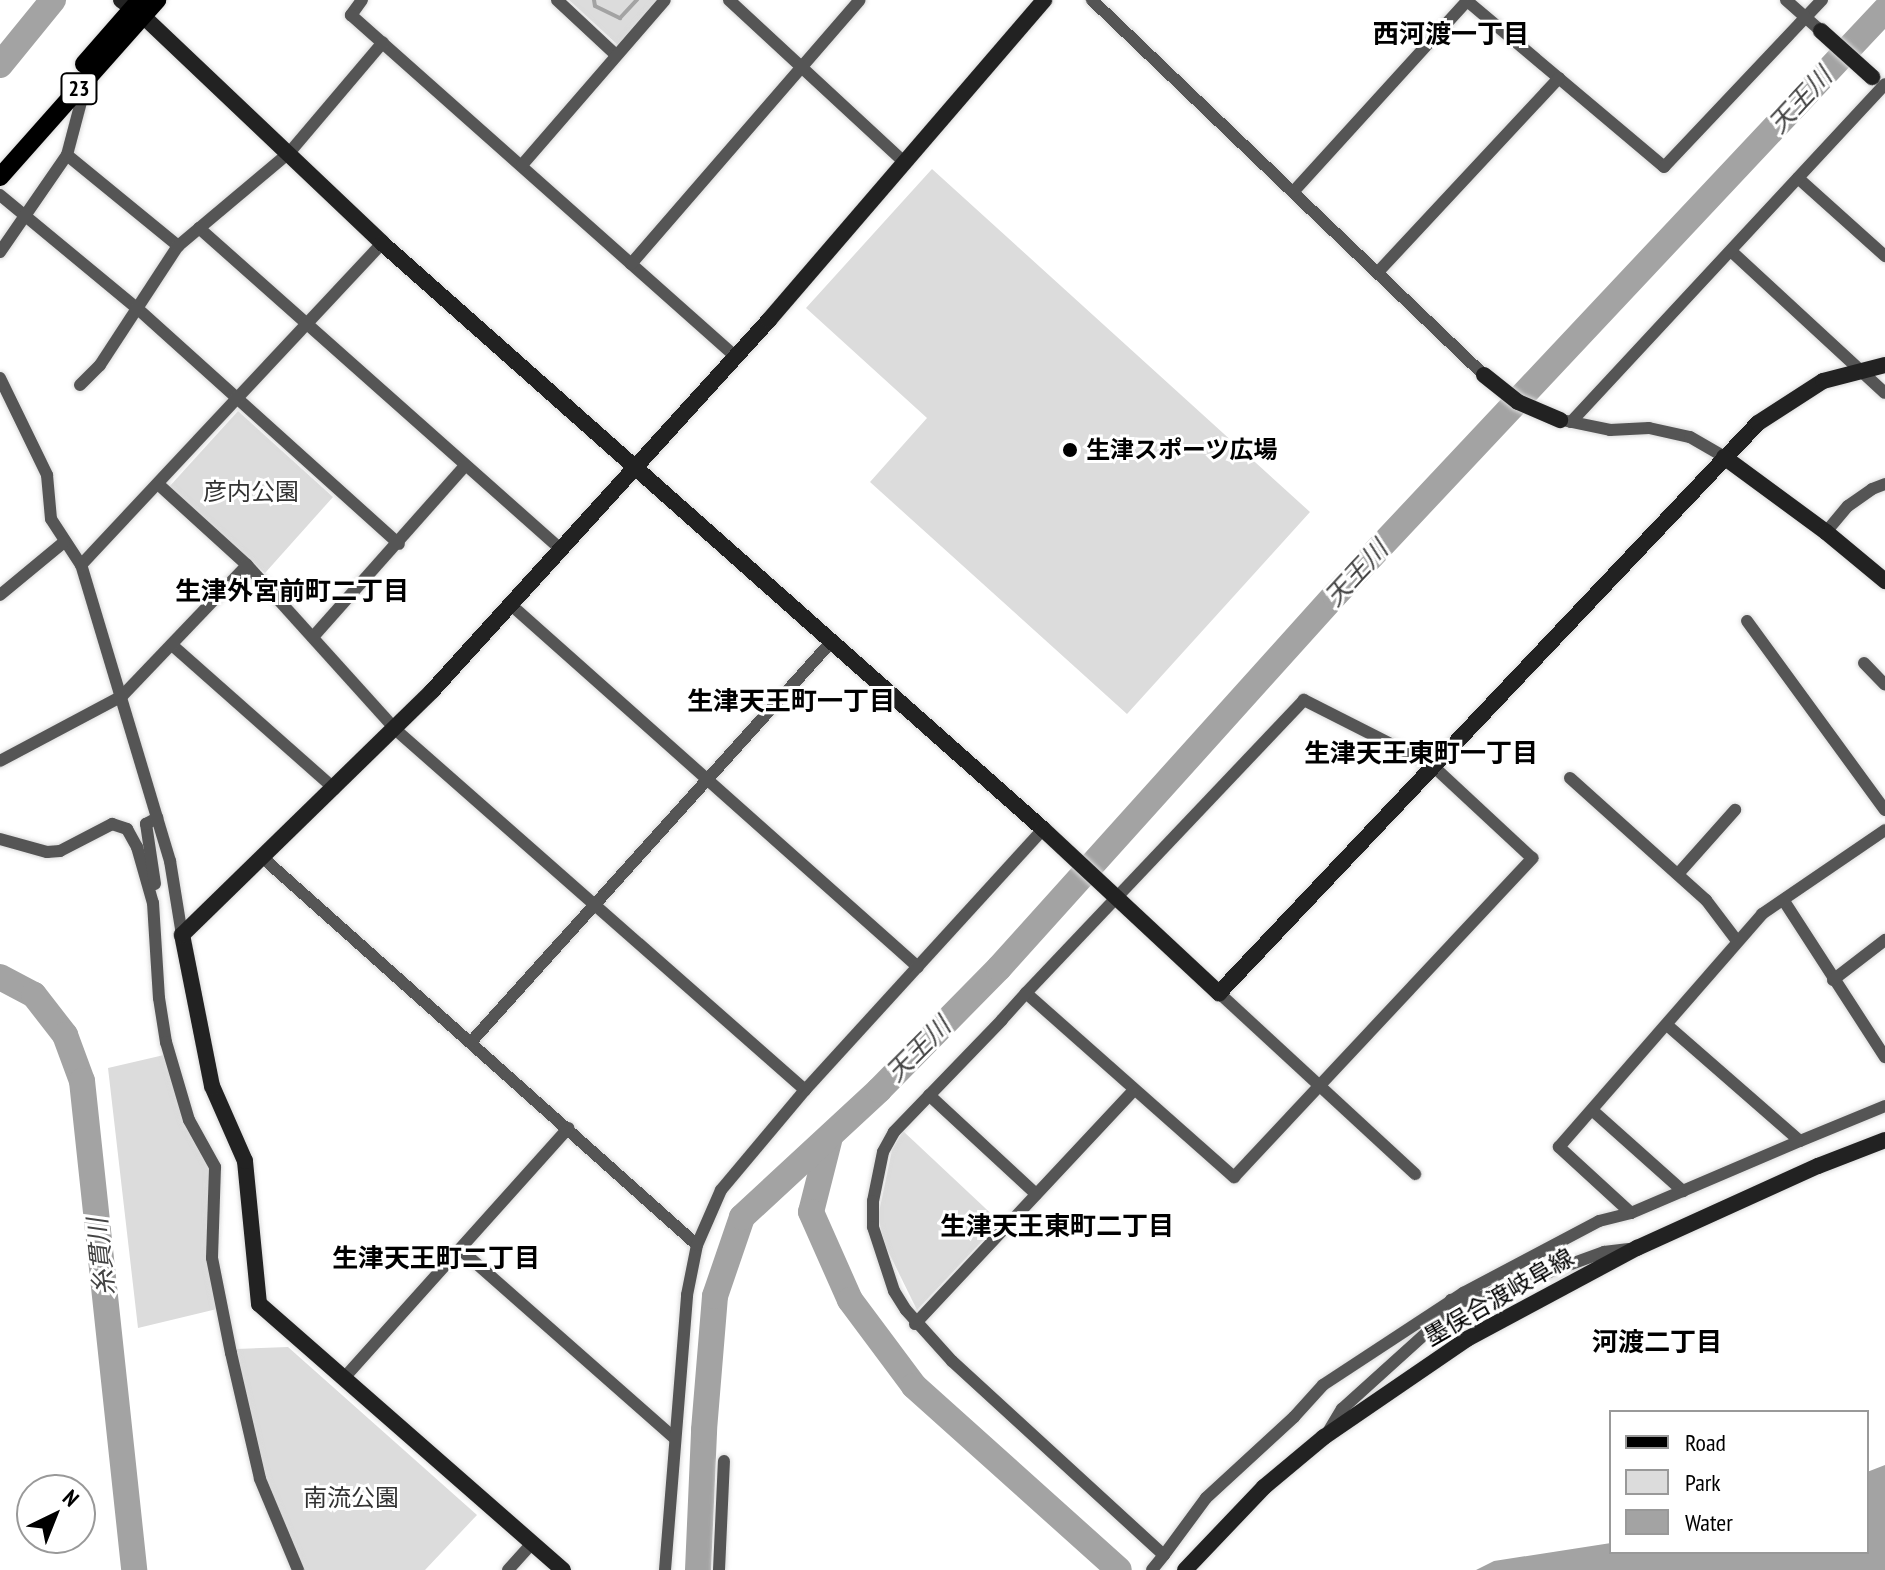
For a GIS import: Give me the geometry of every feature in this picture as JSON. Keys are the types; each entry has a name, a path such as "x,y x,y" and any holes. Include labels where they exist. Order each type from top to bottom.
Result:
{"main road":[{"name":"23","path":"0,159 134,6 157,0"},
{"name":"23","path":"0,177 87,80 134,6"}],"street":[{"path":"362,0 351,15 736,357"},
{"path":"557,0 615,54"},
{"path":"522,165 615,54 665,0"},
{"path":"729,0 904,162"},
{"path":"631,264 860,0"},
{"path":"182,935 396,730 736,357 1044,0"},
{"path":"1092,0 1379,271 1484,375 1518,402 1566,421 1610,430 1649,428 1690,437 1724,457 1826,532 1885,581"},
{"path":"1294,191 1467,0 1664,167 1822,0"},
{"path":"1566,421 1731,251 1881,84 1786,0"},
{"path":"134,6 382,243 1048,833 1415,1174"},
{"path":"80,385 100,365 178,246 289,153 383,42"},
{"path":"1379,271 1559,78"},
{"path":"0,252 5,238 26,218 67,155 87,80"},
{"path":"67,155 178,246"},
{"path":"1798,178 1885,256"},
{"path":"0,195 138,309 399,544"},
{"path":"199,228 560,549"},
{"path":"81,565 382,243"},
{"path":"1731,251 1885,393"},
{"path":"1219,993 1758,423 1790,399 1823,381 1859,369 1885,365"},
{"path":"0,378 47,475 51,519 81,565 170,861 212,1086 245,1161 259,1304 563,1570"},
{"path":"313,637 399,544 465,466"},
{"path":"158,484 247,565 396,730 594,908 805,1090"},
{"path":"1826,532 1848,506 1885,484"},
{"path":"0,595 64,542"},
{"path":"0,761 122,696 247,565"},
{"path":"510,604 918,967"},
{"path":"1747,621 1885,810"},
{"path":"471,1042 832,641"},
{"path":"172,645 335,789"},
{"path":"1864,663 1885,685"},
{"path":"1026,993 1234,1177 1532,858 1432,765 1304,700 1114,894 1026,993 894,1132 883,1152 873,1201 877,1245 894,1291 915,1324 1164,1555"},
{"path":"1570,778 1706,900 1737,941"},
{"path":"1678,874 1735,810"},
{"path":"157,818 146,824 155,885 153,903 158,985 166,1042 189,1120 215,1167 212,1258 231,1353 260,1479 298,1570"},
{"path":"0,839 47,852 60,851 112,824 121,825 127,829 137,847 153,903"},
{"path":"1631,1213 1559,1147 1762,914 1885,830"},
{"path":"665,1570 680,1346 697,1245 721,1190 805,1090 1048,833"},
{"path":"263,858 697,1245"},
{"path":"1784,901 1885,1057"},
{"path":"1833,980 1885,940"},
{"path":"1667,1025 1800,1141"},
{"path":"915,1324 1134,1090"},
{"path":"929,1095 1036,1194"},
{"path":"1152,1570 1206,1498 1294,1417 1323,1385 1451,1300 1599,1221 1631,1213 1885,1106"},
{"path":"1592,1110 1683,1191"},
{"path":"344,1378 568,1128"},
{"name":"墨俣合渡岐阜線","path":"1185,1570 1264,1487 1324,1437 1467,1339 1637,1248 1818,1166 1885,1140"},
{"path":"1451,1300 1470,1301 1604,1252 1637,1248"},
{"path":"461,1250 674,1438"},
{"path":"1324,1437 1342,1409 1446,1315 1451,1300"},
{"path":"719,1570 724,1461"},
{"path":"508,1570 532,1543"}],"green space":[{"path":"569,0 660,0 620,47"},
{"name":"生津スポーツ広場","path":"932,169 1310,512 1127,714 870,482 927,418 806,308"},
{"name":"彦内公園","path":"238,411 333,497 265,573 169,487"},
{"path":"164,1055 184,1121 208,1161 208,1263 217,1309 138,1328 108,1068"},
{"path":"903,1131 1000,1222 917,1310 885,1245 878,1217 892,1150"},
{"name":"南流公園","path":"288,1347 477,1515 425,1570 304,1570 275,1508 254,1439 236,1349"}],"water":[{"path":"1885,1465 1885,1570 1476,1570 1494,1561 1609,1543 1609,1554 1869,1554 1869,1471"}],"waterway":[{"name":"糸貫川","path":"0,65 53,0"},
{"path":"594,0 595,6 620,18 637,0"},
{"name":"天王川","path":"698,1570 704,1430 715,1296 742,1217 879,1090 999,968 1335,595 1885,10"},
{"name":"糸貫川","path":"0,977 34,995 65,1035 82,1081 134,1570"},
{"name":"天王川","path":"830,1137 811,1212 850,1300 914,1386 1119,1570"}],"place":[{"name":"生津スポーツ広場","path":"1070,450"}],"district":[{"name":"西河渡一丁目","path":"1451,34"},
{"name":"生津外宮前町二丁目","path":"292,591"},
{"name":"生津天王町一丁目","path":"791,701"},
{"name":"生津天王東町一丁目","path":"1421,753"},
{"name":"生津天王東町二丁目","path":"1057,1226"},
{"name":"生津天王町二丁目","path":"436,1258"},
{"name":"河渡二丁目","path":"1657,1342"}]}
